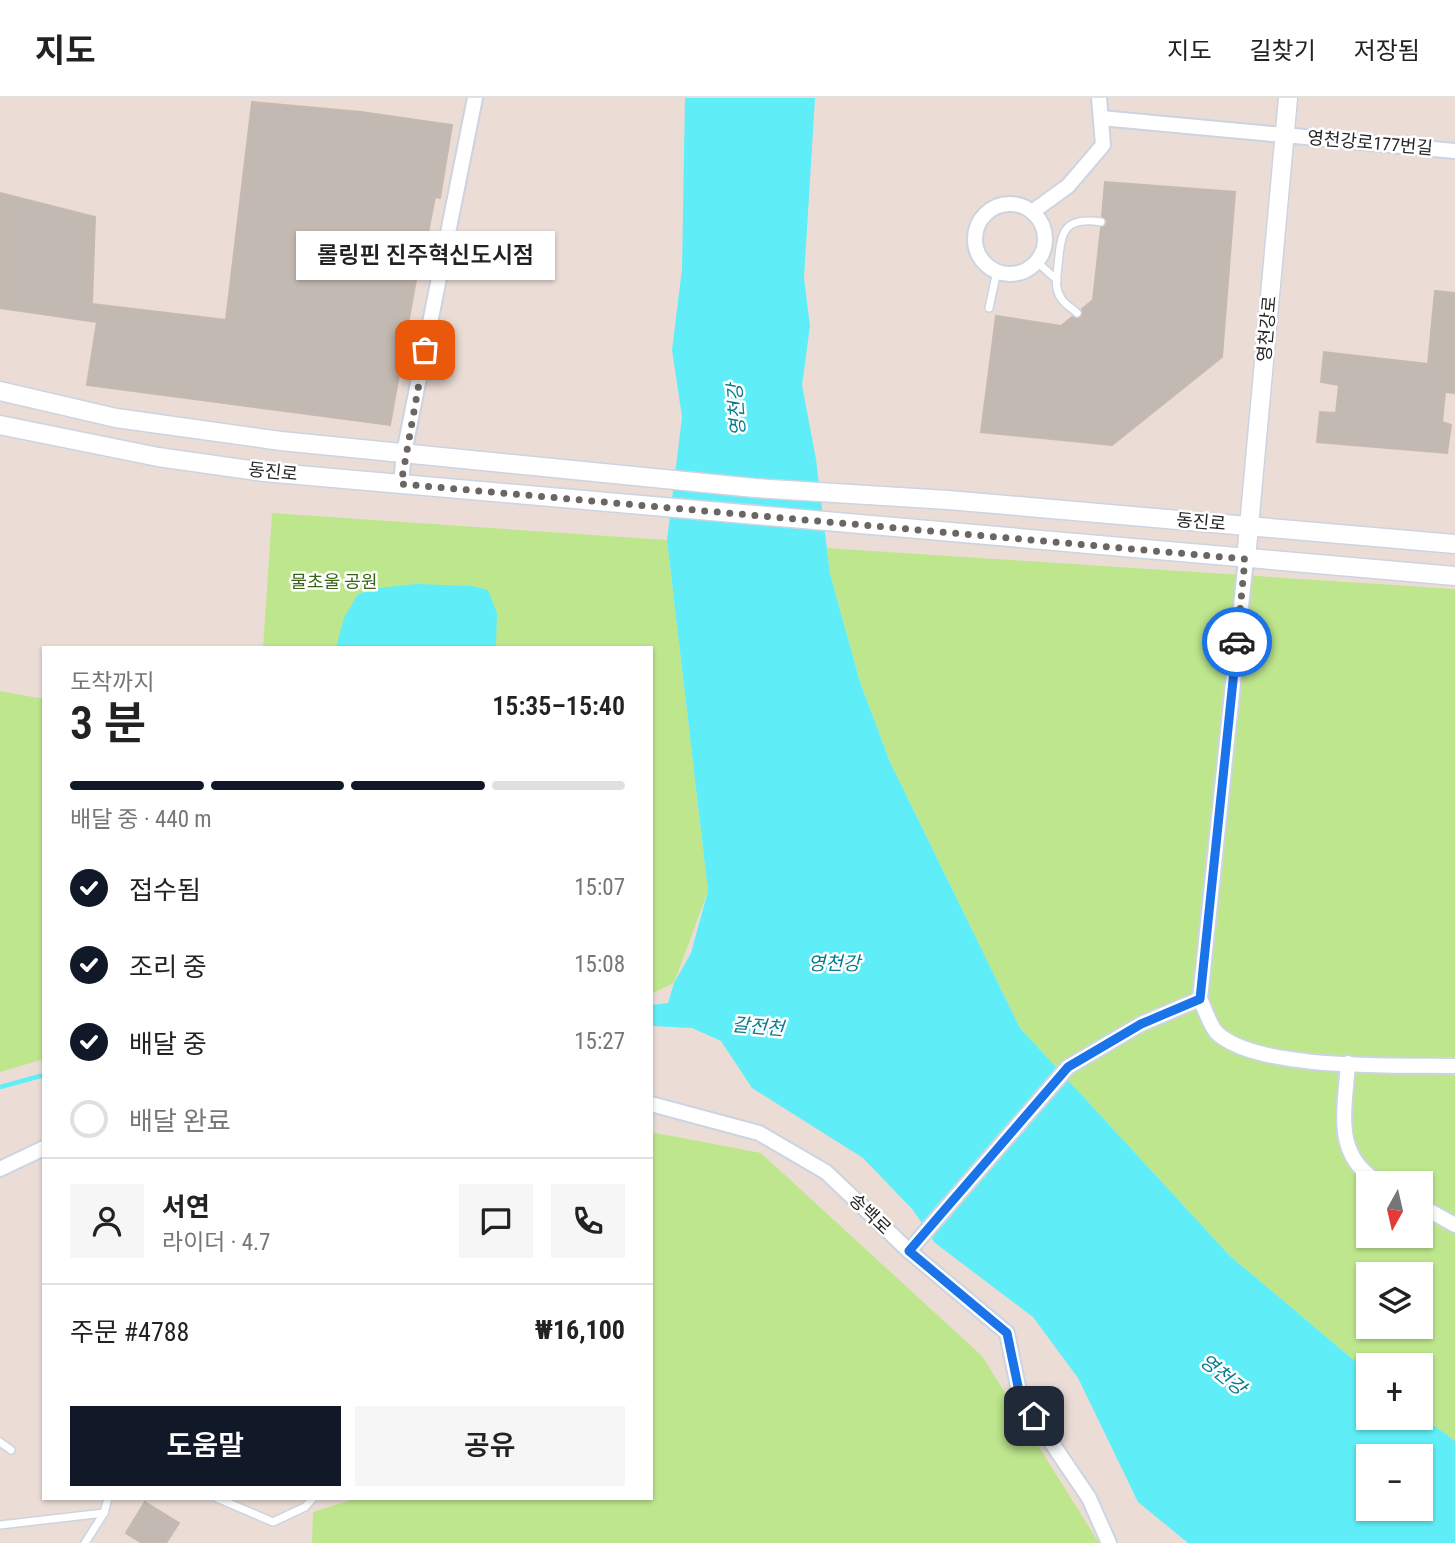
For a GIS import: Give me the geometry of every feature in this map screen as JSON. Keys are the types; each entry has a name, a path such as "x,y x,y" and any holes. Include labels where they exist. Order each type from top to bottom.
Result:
{"street":[{"path":"401,484 404,453 475,98"},
{"path":"1032,212 1068,186 1103,145 1099,98"},
{"name":"영천강로","path":"1245,559 1288,98"},
{"name":"영천강로177번길","path":"1101,118 1455,151"},
{"path":"1009,204 1032,212 1039,220 1045,241 1037,261 1018,273 997,271 979,257 975,245 979,222 987,213 1009,204"},
{"name":"동진로","path":"0,391 116,418 191,431 548,469 1455,544"},
{"name":"동진로","path":"0,425 158,457 264,472 1455,576"},
{"path":"1245,559 1200,999 1217,1032 1256,1054 1348,1063 1455,1066"},
{"path":"909,1251 1068,1067 1141,1024 1200,999"},
{"path":"1348,1063 1346,1147 1361,1171"},
{"name":"송백로","path":"653,1105 760,1133 826,1172 909,1251 1007,1333 1020,1396 1089,1498 1109,1543"},
{"path":"0,1169 42,1148"},
{"path":"1433,1212 1455,1224"}],"lane":[{"path":"1077,313 1061,300 1057,280 1060,238 1065,230 1082,219 1101,222"},
{"path":"1037,261 1057,280"},
{"path":"989,308 997,271"},
{"path":"0,1442 11,1450"},
{"path":"85,1543 104,1513 107,1500"},
{"path":"222,1500 273,1522 305,1507 311,1500"},
{"path":"0,1525 104,1513"}],"green space":[{"name":"물초울 공원","path":"272,513 667,540 708,891 674,983 653,993 653,646 263,646"},
{"path":"827,548 1455,589 1455,1441 1433,1425 1433,1353 1356,1353 1356,1362 1230,1256 1020,1028 890,762 860,682 830,574"},
{"path":"0,691 42,699 42,1060 0,1072"},
{"path":"653,1132 761,1153 982,1356 1099,1543 312,1543 313,1512 351,1500 653,1500"}],"water":[{"name":"영천강","path":"685,98 815,98 804,278 810,326 802,385 816,459 830,574 860,682 890,762 1020,1028 1230,1256 1356,1362 1356,1430 1433,1430 1433,1425 1455,1441 1455,1543 1188,1543 1138,1502 1078,1378 1033,1317 935,1243 913,1210 863,1158 752,1088 721,1041 692,1028 653,1026 653,1005 668,1003 674,983 691,953 708,891 667,540 682,417 672,350 682,269"},
{"path":"416,584 472,586 488,590 497,613 496,646 336,646 344,618 358,594 378,588"}],"building":[{"path":"252,102 361,112 452,125 440,198 435,197 423,258 420,257 390,425 87,385 97,322 0,308 0,193 95,217 92,304 226,320"},
{"path":"1105,182 1235,192 1222,357 1112,445 981,432 996,316 1061,326 1072,317 1081,318 1082,309 1093,300 1101,228 1107,223 1102,216"},
{"path":"1435,291 1455,293 1455,393 1445,392 1442,422 1451,425 1447,453 1317,442 1320,412 1336,413 1339,385 1321,382 1324,352 1428,364"},
{"path":"145,1502 179,1523 166,1543 142,1543 126,1533"}],"waterway":[{"name":"갈전천","path":"0,1087 42,1076"}],"way so far":[{"path":"425,350 404,453 401,484 956,531 1245,559 1237,642"}],"place":[{"name":"롤링핀 진주혁신도시점","path":"425,350"}],"route":[{"path":"1034,1416 1020,1396 1007,1333 909,1251 1068,1067 1141,1024 1200,999 1237,642"}]}
